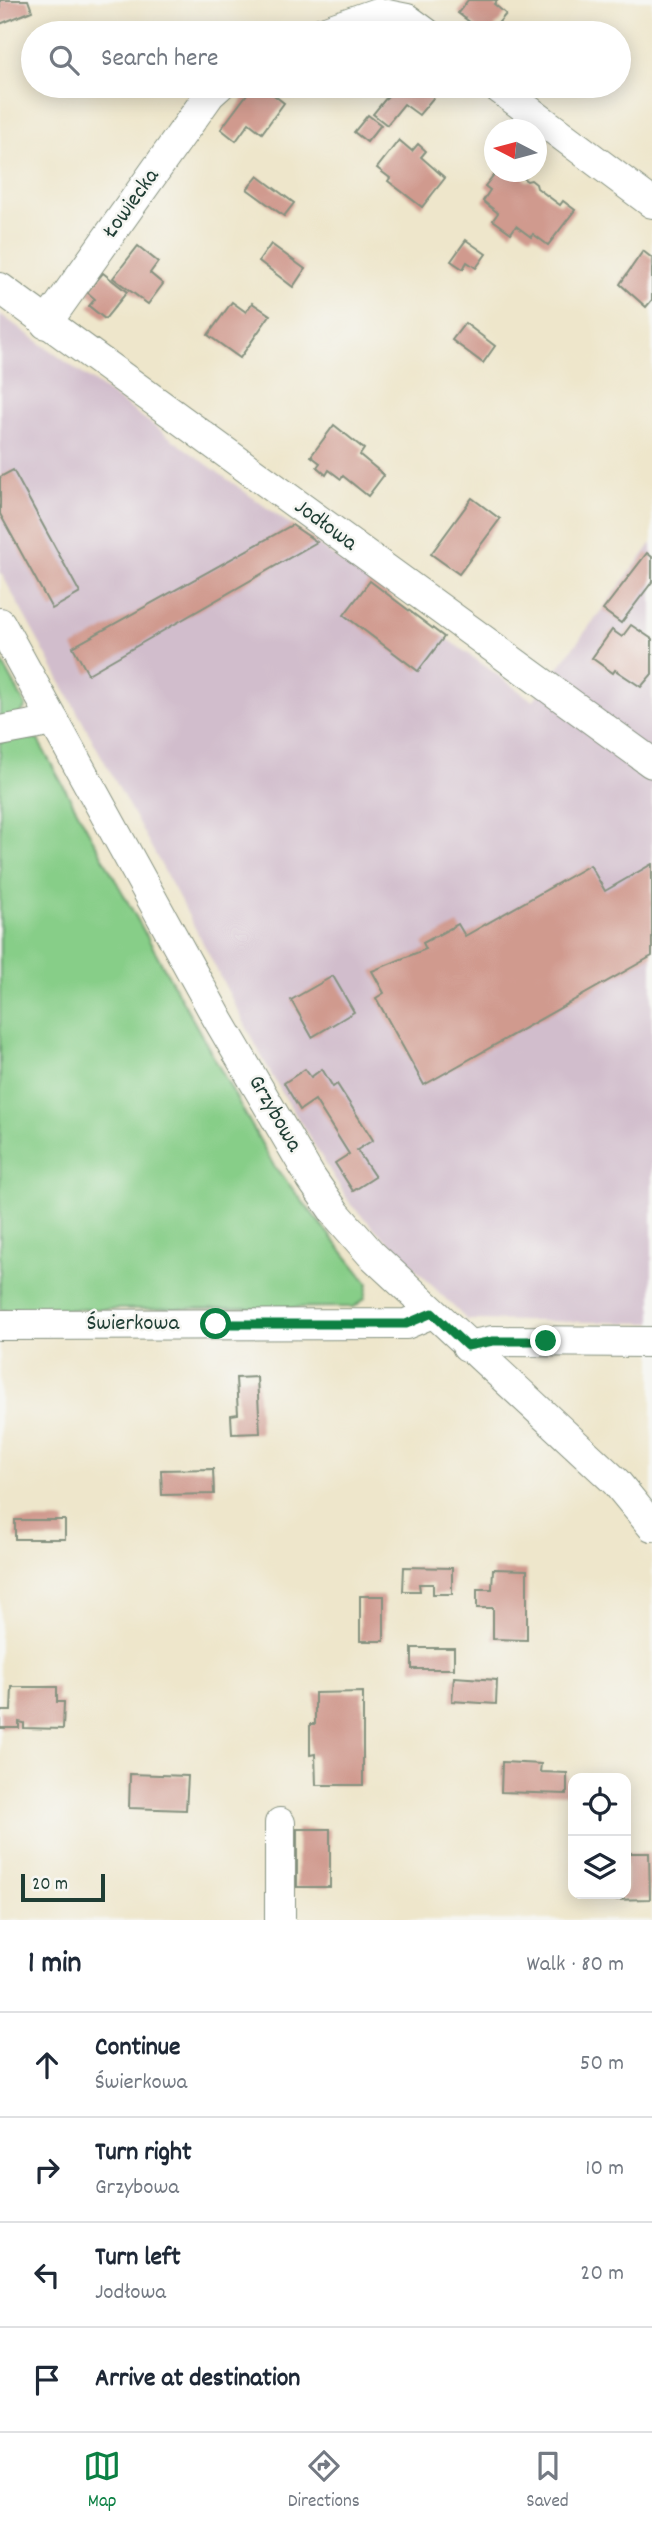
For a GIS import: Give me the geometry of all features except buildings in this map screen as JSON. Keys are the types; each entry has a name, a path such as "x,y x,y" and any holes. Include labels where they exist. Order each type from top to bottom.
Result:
{"street":[{"path":"354,21 377,13 410,21"},
{"name":"Łowiecka","path":"46,324 207,98"},
{"path":"512,98 652,203"},
{"name":"Jodłowa","path":"0,288 652,763"},
{"name":"Grzybowa","path":"0,623 219,1021 310,1178 336,1214 371,1254 616,1482 652,1527"},
{"path":"0,731 54,721"},
{"name":"Świerkowa","path":"0,1325 406,1324 432,1313"},
{"path":"467,1346 493,1341 652,1342"},
{"path":"280,1823 280,1920"}],"shaded area":[{"path":"0,314 533,701 652,543 652,1323 467,1320 351,1205 272,1076 183,905 0,571"}],"green space":[{"path":"0,658 26,706 17,719 0,722"},
{"path":"27,737 38,740 274,1166 368,1283 365,1298 354,1307 0,1310 0,742"}],"route":[{"path":"216,1324 406,1324 432,1313 467,1346 493,1341 546,1341"}]}
